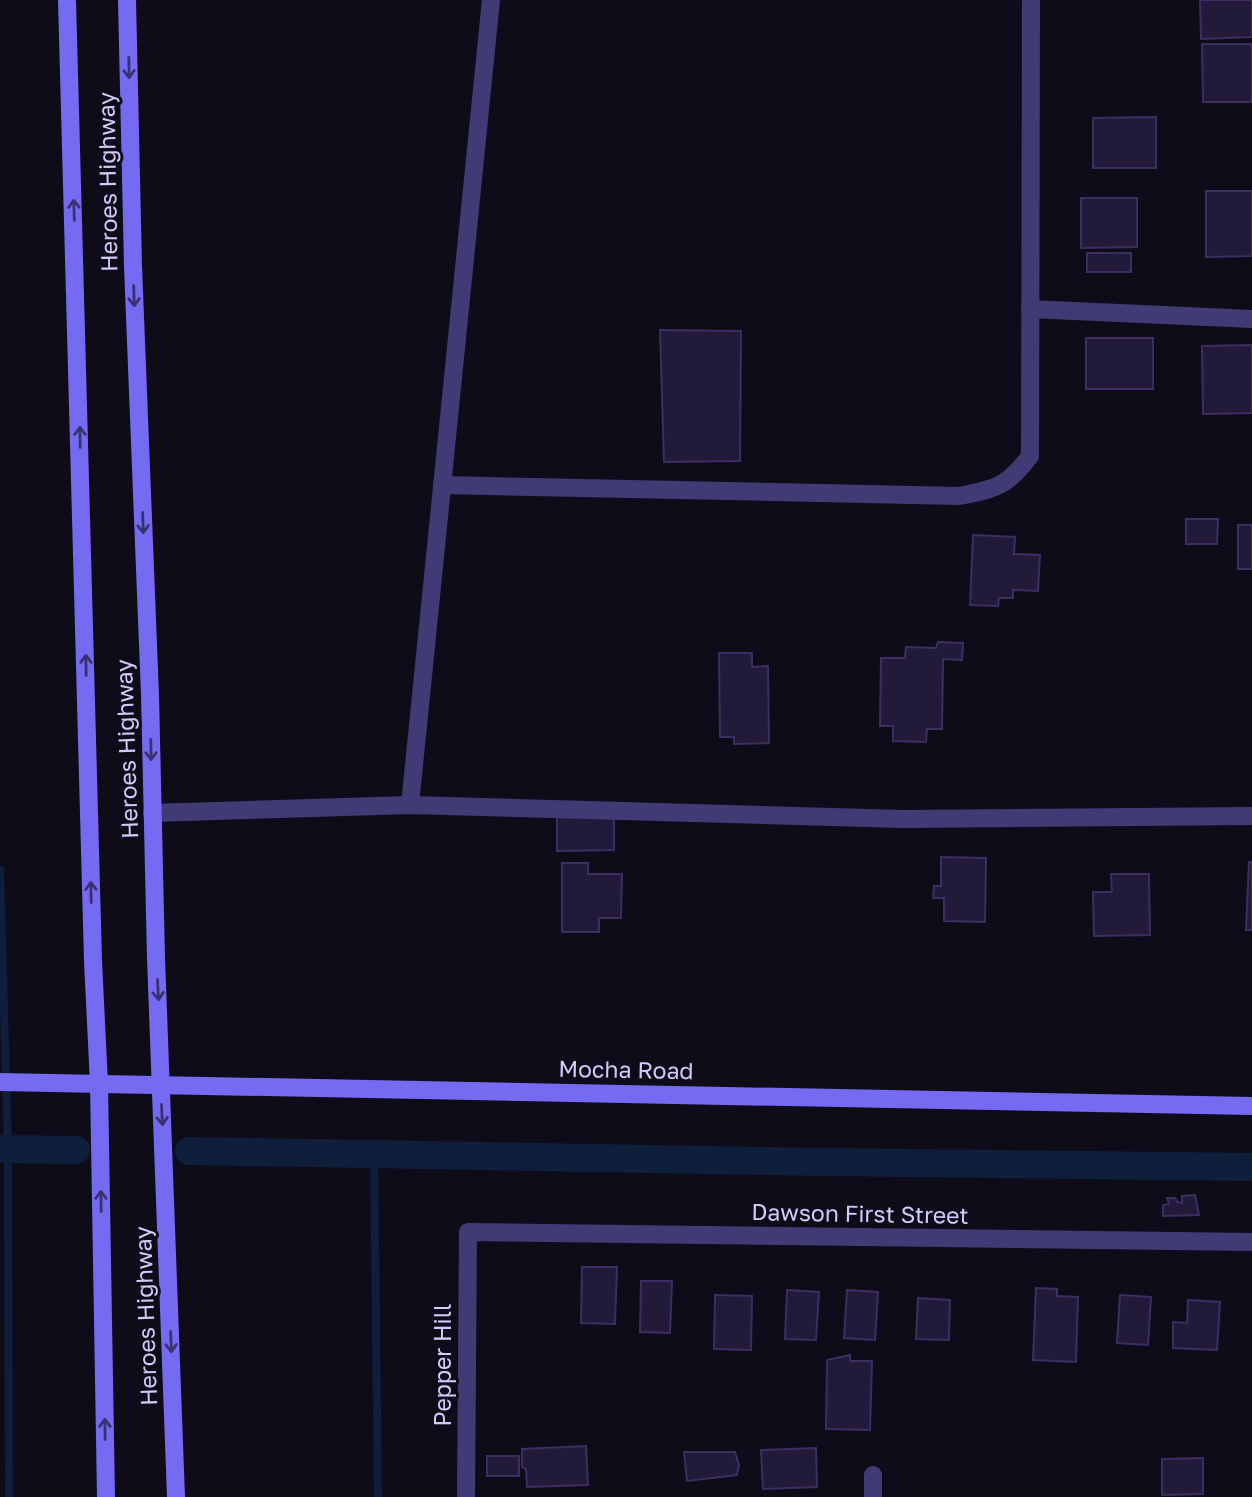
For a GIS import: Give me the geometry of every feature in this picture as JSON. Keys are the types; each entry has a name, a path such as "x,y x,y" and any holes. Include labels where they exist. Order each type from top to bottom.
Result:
{"main road":[{"name":"Heroes Highway","path":"67,0 93,961 99,1084 106,1497"},
{"name":"Heroes Highway","path":"127,0 133,266 176,1497"},
{"name":"Mocha Road","path":"0,1082 1252,1106"}],"street":[{"path":"410,805 491,0"},
{"path":"442,485 959,496 993,489 1016,475 1030,456 1031,0"},
{"path":"1030,309 1252,319"},
{"path":"152,813 410,805 903,819 1252,816"},
{"name":"Dawson First Street","path":"468,1232 1252,1242"},
{"name":"Pepper Hill","path":"466,1497 468,1232"},
{"path":"873,1475 873,1497"}],"building":[{"path":"1200,0 1252,0 1252,37 1201,39"},
{"path":"1202,44 1252,44 1252,102 1203,102"},
{"path":"1156,117 1156,168 1093,168 1093,118"},
{"path":"1206,191 1252,191 1252,256 1206,257"},
{"path":"1081,198 1137,198 1137,247 1081,248"},
{"path":"1087,253 1131,253 1131,272 1087,272"},
{"path":"660,330 741,331 740,461 664,462"},
{"path":"1086,338 1153,338 1153,389 1086,389"},
{"path":"1252,345 1252,413 1203,414 1202,346"},
{"path":"1186,519 1218,519 1217,544 1186,544"},
{"path":"1238,525 1252,525 1252,569 1238,569"},
{"path":"973,535 1015,537 1014,554 1040,555 1038,591 1013,590 1013,598 999,598 998,606 970,605"},
{"path":"938,642 963,643 962,660 943,659 942,729 927,729 926,742 893,741 893,726 880,726 881,658 905,658 906,647 936,648"},
{"path":"719,653 752,653 752,667 768,666 769,743 734,744 734,737 720,737"},
{"path":"614,816 614,850 557,851 557,817"},
{"path":"941,857 986,858 985,922 944,921 944,898 933,898 934,886 941,886"},
{"path":"1249,862 1252,862 1252,930 1246,930"},
{"path":"562,863 588,863 588,874 622,874 621,918 599,918 599,932 562,932"},
{"path":"1111,874 1149,874 1150,935 1094,936 1093,892 1112,892"},
{"path":"1195,1195 1199,1215 1163,1216 1163,1205 1169,1204 1167,1198 1175,1198 1182,1203 1182,1196"},
{"path":"582,1267 617,1267 615,1324 581,1323"},
{"path":"641,1281 672,1281 670,1333 640,1332"},
{"path":"1036,1288 1057,1289 1057,1296 1078,1297 1076,1362 1033,1360"},
{"path":"787,1290 819,1292 816,1340 785,1339"},
{"path":"847,1290 878,1292 875,1340 844,1338"},
{"path":"715,1295 752,1296 751,1350 714,1349"},
{"path":"1120,1295 1151,1297 1148,1345 1117,1343"},
{"path":"918,1298 950,1300 949,1340 916,1339"},
{"path":"1188,1300 1220,1302 1217,1350 1173,1348 1173,1322 1187,1323"},
{"path":"850,1355 850,1361 872,1361 870,1430 826,1429 827,1360"},
{"path":"586,1446 588,1485 527,1487 526,1469 522,1467 522,1449"},
{"path":"816,1448 817,1487 763,1489 761,1450"},
{"path":"684,1452 735,1452 739,1465 737,1475 687,1481"},
{"path":"487,1456 519,1456 519,1476 487,1476"},
{"path":"1203,1458 1203,1494 1162,1495 1162,1459"}],"waterway":[{"path":"0,870 8,1149 9,1497"},
{"path":"0,1149 76,1150"},
{"path":"189,1151 1252,1167"},
{"path":"374,1154 378,1497"}]}
